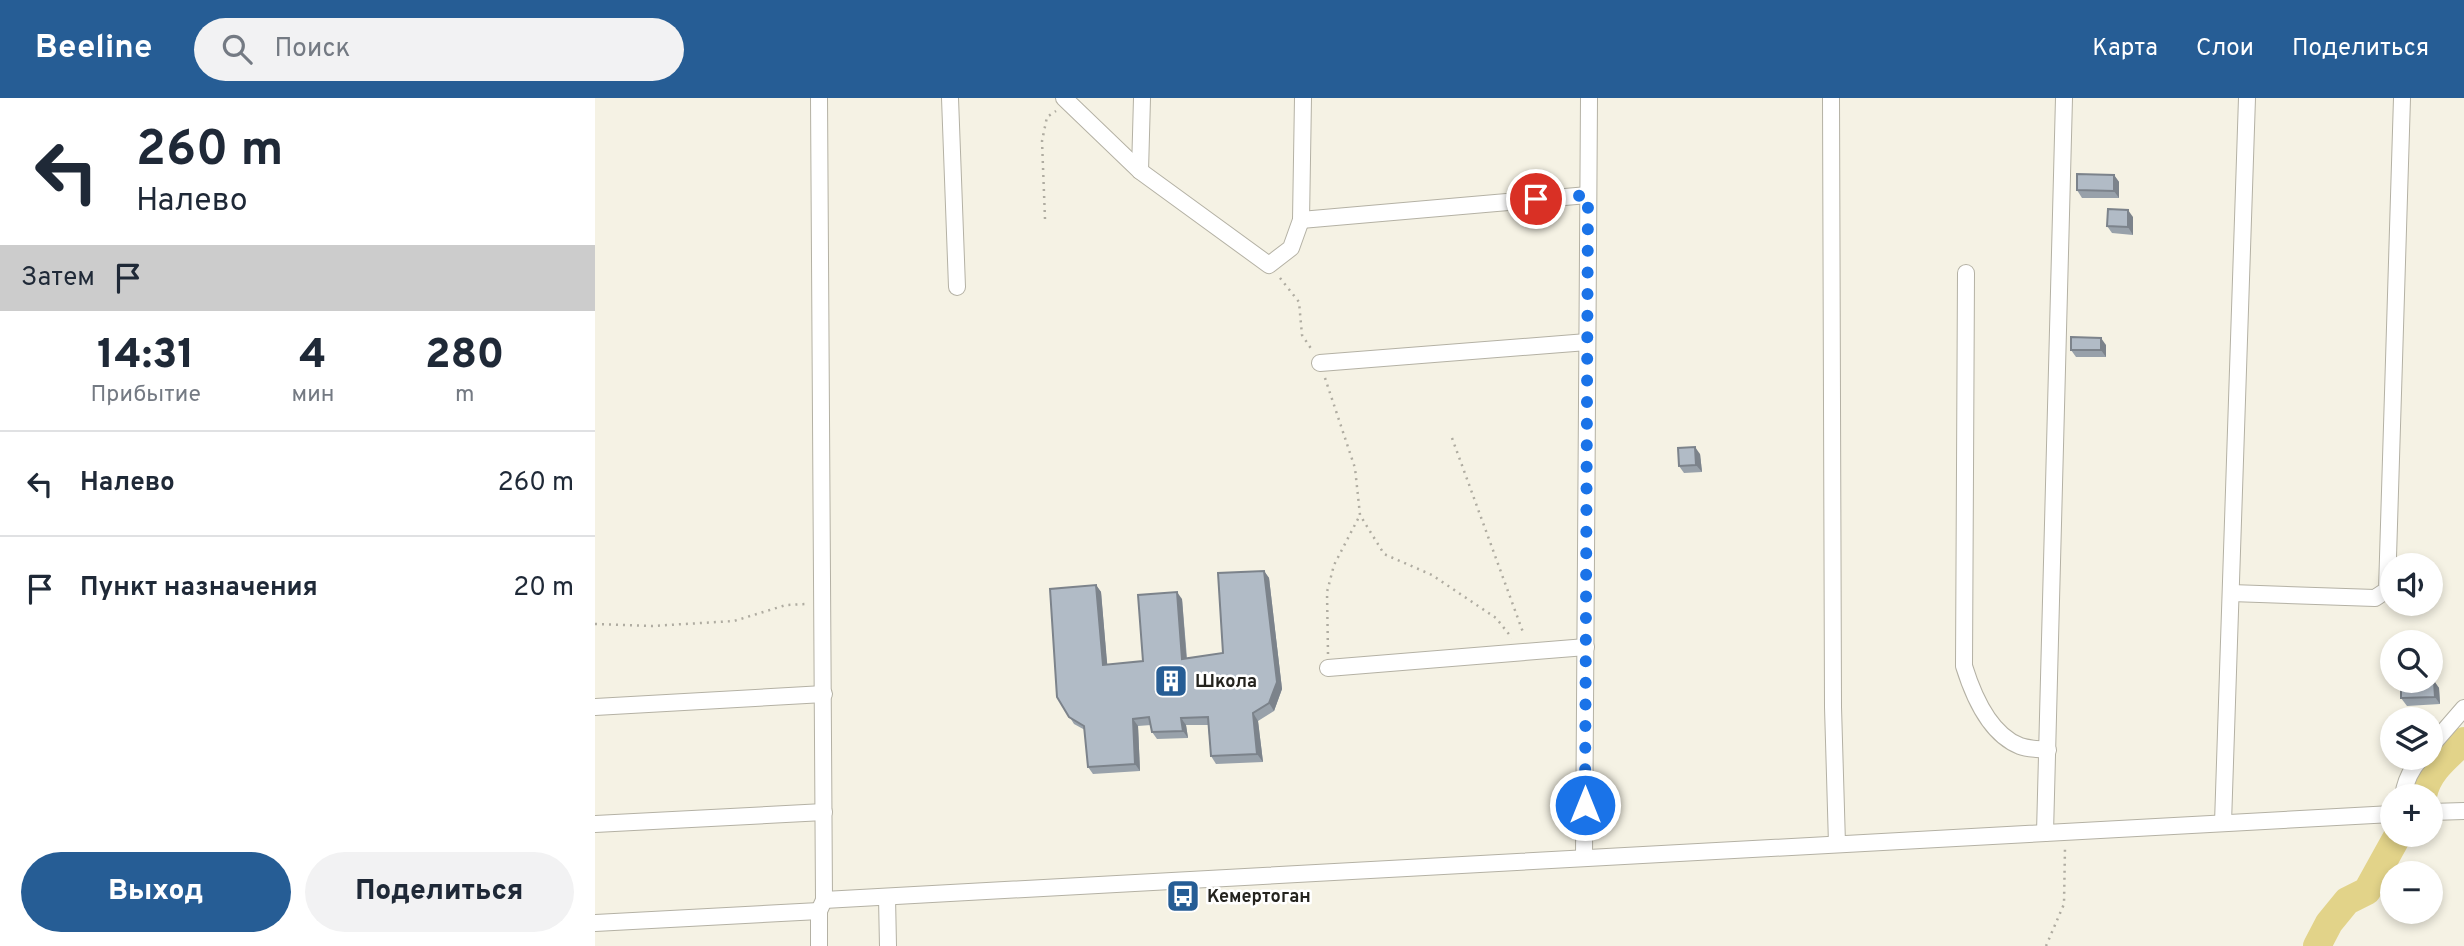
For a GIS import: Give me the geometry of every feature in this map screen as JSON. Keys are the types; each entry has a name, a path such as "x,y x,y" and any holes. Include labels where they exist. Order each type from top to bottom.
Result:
{"street":[{"path":"819,98 824,694 824,812 819,946"},
{"path":"950,98 957,287"},
{"path":"1140,171 1142,98"},
{"path":"1066,100 1140,171 1269,265 1291,248 1301,220 1303,98"},
{"path":"1584,858 1589,98"},
{"path":"1831,98 1833,707 1837,844"},
{"path":"2045,833 2064,98"},
{"path":"2223,823 2247,98"},
{"path":"2231,593 2375,598 2387,590 2402,98"},
{"path":"1301,220 1588,195"},
{"path":"1966,273 1964,666 1972,691 1996,730 2020,746 2048,750"},
{"path":"1319,363 1587,342"},
{"path":"1328,668 1585,647"},
{"path":"595,707 824,694"},
{"path":"2443,732 2464,708"},
{"path":"2443,812 2464,811"},
{"path":"595,824 824,812"},
{"path":"595,923 822,906 887,897 2380,815"},
{"path":"887,897 888,946"}],"path":[{"path":"1045,219 1042,141 1048,117 1066,100"},
{"path":"1269,265 1299,302 1302,335 1319,363 1355,468 1360,515 1384,554 1431,575 1496,618 1526,652"},
{"path":"1452,438 1526,652"},
{"path":"1328,668 1327,592 1334,565 1360,515"},
{"path":"595,624 652,626 734,621 786,605 823,604"},
{"path":"2046,946 2064,904 2064,832"}],"building":[{"path":"2077,174 2114,175 2114,191 2077,190"},
{"path":"2108,209 2128,210 2128,227 2107,226"},
{"path":"2071,337 2101,338 2101,350 2071,350"},
{"path":"1695,447 1696,465 1679,466 1678,448"},
{"name":"Школа","path":"1264,571 1277,682 1269,703 1253,713 1257,754 1211,756 1208,717 1181,718 1183,731 1152,732 1149,717 1133,719 1135,764 1088,767 1084,726 1069,717 1057,697 1050,589 1096,585 1103,665 1143,661 1138,595 1177,592 1182,659 1223,653 1218,573"},
{"path":"2401,693 2435,693 2435,697 2401,698"}],"waterway":[{"path":"2427,784 2433,772 2464,741"},
{"path":"2317,946 2329,923 2347,901 2367,891 2391,847"}],"place":[{"name":"Школа","path":"1171,681"},
{"name":"Кемертоган","path":"1183,896"}],"route":[{"path":"1536,199 1588,195 1585,805"}]}
